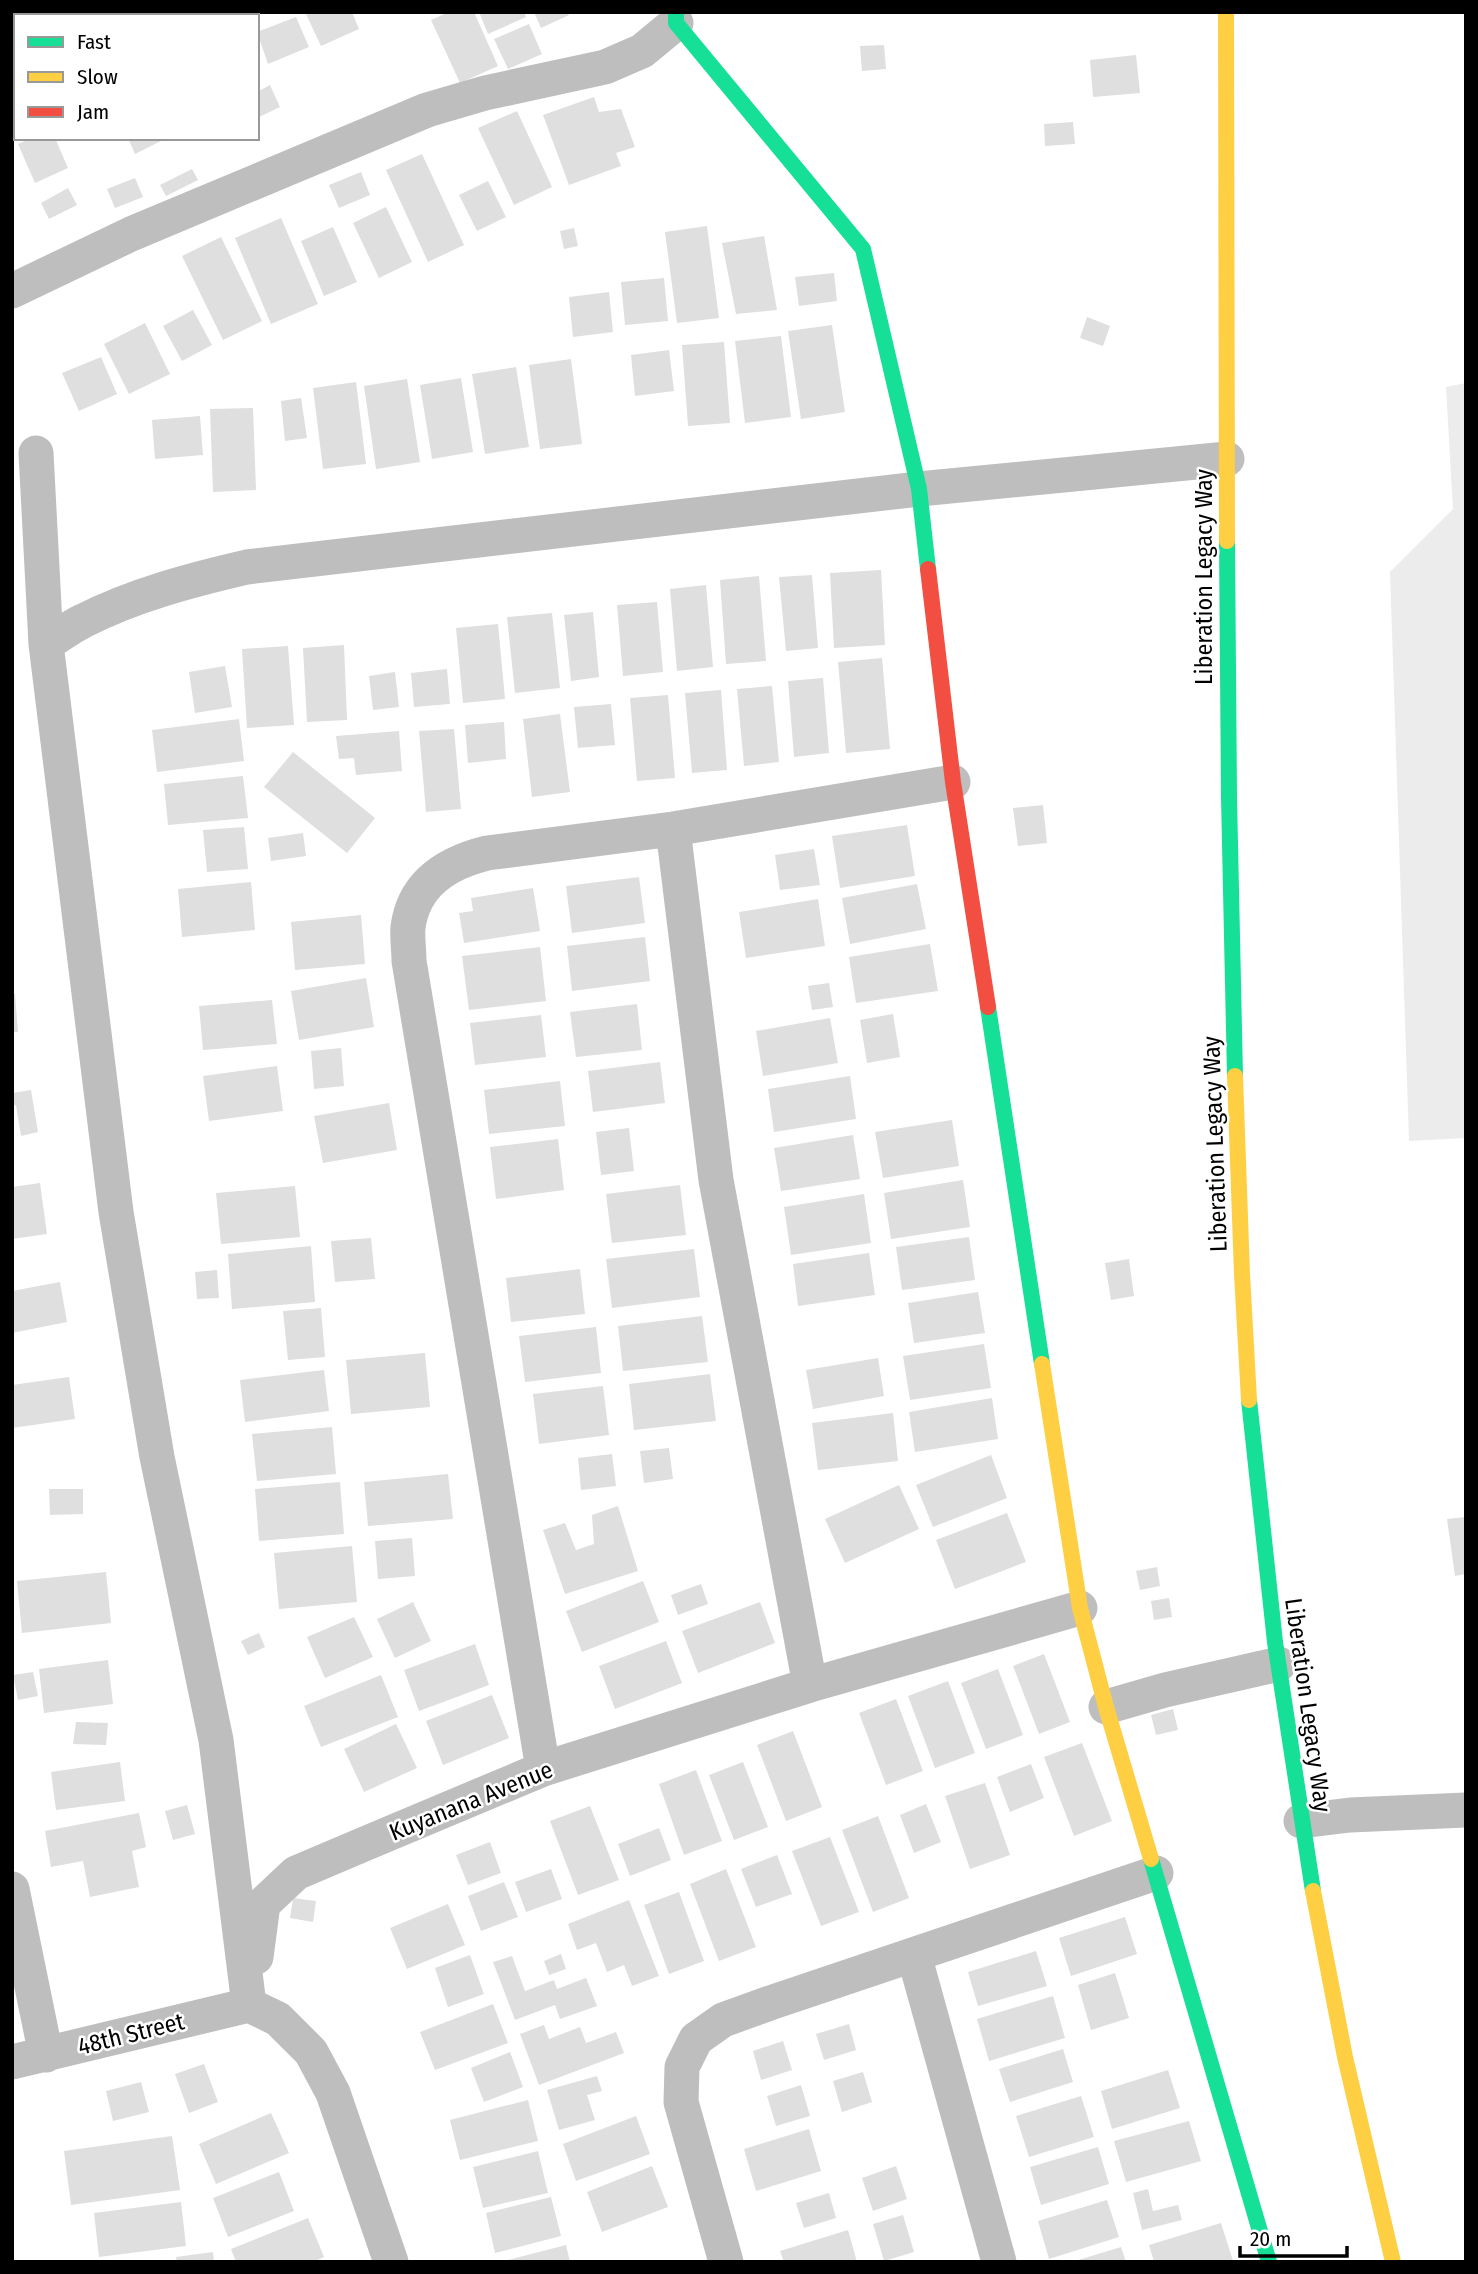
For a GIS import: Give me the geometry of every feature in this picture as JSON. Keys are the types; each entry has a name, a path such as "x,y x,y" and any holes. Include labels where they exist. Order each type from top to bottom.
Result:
{"street":[{"name":"Liberation Legacy Way","path":"1226,12 1226,647 1230,924 1244,1320 1252,1432 1279,1664 1301,1821 1335,2017 1393,2262"},
{"path":"12,291 131,234 427,110 485,93 605,67 642,51 676,17 863,249 919,489 953,782 1080,1608 1106,1707 1269,2262"},
{"path":"36,453 46,644 116,1212 157,1457 216,1740 249,2005 278,2020 311,2052 332,2094 391,2262"},
{"path":"46,644 82,621 130,601 190,580 247,567 919,489 1227,458"},
{"path":"543,1769 409,961 408,927 418,896 439,872 462,859 487,853 673,829 953,782"},
{"path":"673,829 716,1180 810,1685"},
{"name":"Kuyanana Avenue","path":"249,2005 263,1904 296,1873 543,1769 810,1685 1080,1608"},
{"path":"1106,1707 1165,1690 1279,1664"},
{"path":"1301,1821 1350,1815 1466,1811"},
{"path":"726,2262 681,2102 682,2067 696,2039 723,2020 1156,1873"},
{"path":"12,1889 29,2059"},
{"path":"914,1955 999,2262"},
{"name":"48th Street","path":"29,2059 249,2005"}],"shaded area":[{"path":"1466,383 1466,1138 1409,1141 1390,572 1453,509 1446,387"}],"building":[{"path":"182,12 232,14 182,14"},
{"path":"305,12 352,12 359,29 321,46"},
{"path":"449,12 474,12 498,66 460,83 431,20"},
{"path":"479,12 524,12 526,17 488,34"},
{"path":"534,12 567,12 569,15 541,28"},
{"path":"296,17 309,47 268,64 259,31"},
{"path":"529,24 542,54 508,69 494,39"},
{"path":"884,45 886,69 862,71 860,46"},
{"path":"12,54 14,54 12,121"},
{"path":"1136,55 1140,93 1093,97 1090,60"},
{"path":"270,85 280,107 259,117 259,91"},
{"path":"594,97 599,112 621,109 635,147 616,153 621,166 569,185 543,115"},
{"path":"517,111 552,187 514,205 478,128"},
{"path":"1073,122 1075,144 1045,146 1044,124"},
{"path":"27,140 56,140 68,168 35,183 18,144"},
{"path":"129,140 163,140 135,154"},
{"path":"422,154 464,245 428,262 386,170"},
{"path":"192,169 198,180 166,196 160,185"},
{"path":"361,172 370,195 339,208 329,185"},
{"path":"135,178 143,197 115,208 107,189"},
{"path":"488,181 506,217 477,231 459,195"},
{"path":"68,188 77,205 49,219 41,203"},
{"path":"386,207 412,262 379,278 353,223"},
{"path":"281,218 318,304 271,324 235,238"},
{"path":"707,226 719,318 677,323 665,232"},
{"path":"333,227 357,282 324,296 301,241"},
{"path":"574,228 578,246 564,249 560,231"},
{"path":"764,236 777,310 736,314 722,243"},
{"path":"221,237 262,321 223,340 182,256"},
{"path":"834,273 837,301 799,306 795,277"},
{"path":"664,278 668,321 625,325 621,282"},
{"path":"609,292 613,332 573,337 569,297"},
{"path":"193,310 212,345 182,361 163,326"},
{"path":"1087,317 1110,326 1103,346 1080,338"},
{"path":"145,323 170,374 129,394 104,344"},
{"path":"832,325 845,412 801,419 788,331"},
{"path":"781,336 791,417 745,423 735,341"},
{"path":"724,342 730,423 688,426 682,345"},
{"path":"669,350 674,391 635,396 631,355"},
{"path":"101,357 117,394 79,411 62,373"},
{"path":"571,359 582,444 540,449 529,365"},
{"path":"516,367 529,447 485,454 472,374"},
{"path":"461,378 473,452 432,459 420,385"},
{"path":"407,379 420,462 376,469 364,386"},
{"path":"356,382 366,464 323,469 313,388"},
{"path":"301,398 307,438 285,441 281,401"},
{"path":"253,408 256,490 213,492 210,409"},
{"path":"200,416 203,455 155,459 152,420"},
{"path":"881,570 885,645 834,648 830,573"},
{"path":"812,575 818,648 786,651 779,577"},
{"path":"759,576 766,661 726,664 720,580"},
{"path":"706,585 713,667 677,671 670,589"},
{"path":"657,602 663,672 623,676 617,605"},
{"path":"593,612 599,677 571,681 564,615"},
{"path":"552,613 560,688 515,693 507,617"},
{"path":"498,624 505,699 463,703 456,628"},
{"path":"344,645 347,720 307,722 303,648"},
{"path":"288,646 294,725 247,728 242,649"},
{"path":"882,658 890,749 846,753 838,662"},
{"path":"225,666 232,707 195,713 189,672"},
{"path":"447,669 450,704 414,707 411,673"},
{"path":"395,672 399,707 373,710 369,676"},
{"path":"823,678 829,753 794,757 788,681"},
{"path":"772,686 779,762 744,766 737,689"},
{"path":"721,690 727,770 692,773 685,693"},
{"path":"668,695 675,778 637,781 630,698"},
{"path":"611,704 615,745 578,748 574,707"},
{"path":"560,714 570,792 532,797 523,719"},
{"path":"239,719 244,761 157,772 152,730"},
{"path":"504,722 506,759 468,763 465,725"},
{"path":"454,729 461,809 426,812 419,731"},
{"path":"399,731 402,771 356,775 354,758 339,759 336,736"},
{"path":"293,752 375,818 347,853 264,787"},
{"path":"243,776 248,818 168,825 164,784"},
{"path":"1043,805 1047,843 1018,846 1013,808"},
{"path":"907,825 915,876 840,888 832,836"},
{"path":"244,827 248,869 207,872 203,830"},
{"path":"303,833 306,856 271,861 268,838"},
{"path":"814,849 820,885 780,890 775,855"},
{"path":"639,877 645,923 572,933 566,886"},
{"path":"251,882 255,930 182,937 178,889"},
{"path":"917,884 926,929 850,944 842,898"},
{"path":"533,888 540,931 464,943 459,913 473,911 471,898"},
{"path":"818,899 825,946 746,958 739,912"},
{"path":"361,915 365,964 295,970 291,922"},
{"path":"645,937 650,981 572,991 567,946"},
{"path":"930,944 938,991 856,1003 849,957"},
{"path":"540,947 546,1001 469,1010 462,956"},
{"path":"366,978 374,1027 299,1040 291,991"},
{"path":"829,983 833,1007 812,1010 808,986"},
{"path":"12,994 15,994 18,1032 12,1032"},
{"path":"272,1000 277,1044 203,1050 199,1006"},
{"path":"637,1004 642,1050 576,1057 570,1012"},
{"path":"893,1014 900,1057 867,1063 860,1020"},
{"path":"541,1015 546,1057 475,1065 470,1023"},
{"path":"830,1018 838,1063 763,1076 756,1031"},
{"path":"341,1048 344,1086 314,1089 311,1051"},
{"path":"660,1062 665,1103 593,1112 588,1071"},
{"path":"277,1066 283,1111 209,1121 203,1076"},
{"path":"850,1076 856,1119 774,1132 768,1089"},
{"path":"560,1081 565,1126 489,1134 484,1090"},
{"path":"31,1090 38,1132 21,1136 16,1105 12,1106 12,1093"},
{"path":"389,1103 397,1150 323,1163 314,1116"},
{"path":"952,1120 959,1166 883,1178 875,1132"},
{"path":"629,1128 634,1171 601,1175 596,1132"},
{"path":"853,1135 860,1179 781,1191 774,1148"},
{"path":"558,1139 564,1190 496,1199 490,1147"},
{"path":"963,1180 970,1227 891,1239 884,1193"},
{"path":"40,1183 47,1234 12,1239 12,1187"},
{"path":"680,1185 686,1235 612,1243 606,1194"},
{"path":"295,1186 300,1237 221,1244 216,1193"},
{"path":"864,1194 871,1243 791,1255 784,1207"},
{"path":"969,1237 975,1280 902,1290 896,1247"},
{"path":"371,1238 375,1279 335,1282 331,1241"},
{"path":"311,1246 315,1302 232,1309 228,1254"},
{"path":"694,1249 700,1297 612,1308 606,1259"},
{"path":"869,1253 875,1295 798,1306 793,1264"},
{"path":"1129,1259 1134,1296 1111,1300 1105,1263"},
{"path":"580,1269 585,1314 511,1322 506,1278"},
{"path":"217,1270 219,1298 197,1299 195,1272"},
{"path":"60,1282 67,1322 12,1333 12,1291"},
{"path":"978,1292 985,1333 914,1343 908,1303"},
{"path":"321,1308 325,1357 288,1360 283,1311"},
{"path":"702,1316 708,1362 623,1371 618,1326"},
{"path":"596,1327 601,1373 525,1382 519,1336"},
{"path":"984,1344 991,1388 910,1400 903,1356"},
{"path":"425,1353 430,1407 351,1414 346,1360"},
{"path":"878,1358 884,1396 813,1409 806,1370"},
{"path":"324,1370 329,1411 245,1422 240,1380"},
{"path":"710,1374 716,1421 634,1430 629,1384"},
{"path":"69,1377 75,1419 12,1428 12,1385"},
{"path":"603,1386 609,1435 539,1444 533,1394"},
{"path":"992,1398 998,1439 915,1452 909,1412"},
{"path":"893,1413 898,1461 818,1470 812,1423"},
{"path":"332,1427 336,1474 257,1481 252,1434"},
{"path":"669,1448 673,1479 644,1483 640,1451"},
{"path":"612,1454 616,1486 581,1490 578,1458"},
{"path":"991,1455 1007,1498 933,1527 916,1485"},
{"path":"448,1474 453,1519 368,1526 364,1482"},
{"path":"340,1482 344,1534 259,1541 255,1489"},
{"path":"899,1485 919,1529 845,1563 825,1519"},
{"path":"49,1489 83,1489 83,1514 50,1515"},
{"path":"618,1506 638,1571 565,1594 543,1530 565,1523 576,1550 594,1544 592,1515"},
{"path":"1007,1513 1026,1562 955,1589 936,1540"},
{"path":"1466,1517 1466,1574 1455,1576 1447,1519"},
{"path":"412,1538 415,1576 378,1579 375,1541"},
{"path":"352,1546 357,1602 279,1609 274,1553"},
{"path":"1157,1567 1160,1586 1140,1590 1136,1571"},
{"path":"106,1572 111,1623 22,1633 17,1581"},
{"path":"643,1581 659,1622 582,1652 566,1611"},
{"path":"701,1584 708,1604 678,1615 671,1595"},
{"path":"1169,1598 1172,1617 1154,1620 1151,1601"},
{"path":"413,1602 431,1641 395,1658 377,1619"},
{"path":"760,1602 775,1643 698,1673 682,1631"},
{"path":"354,1617 373,1657 325,1678 307,1637"},
{"path":"259,1633 265,1647 248,1655 241,1641"},
{"path":"666,1641 682,1683 615,1709 599,1666"},
{"path":"475,1644 489,1685 419,1711 404,1670"},
{"path":"1044,1654 1070,1722 1039,1734 1013,1666"},
{"path":"108,1660 113,1704 44,1713 39,1669"},
{"path":"998,1669 1023,1735 986,1749 961,1683"},
{"path":"33,1672 38,1696 18,1700 13,1675"},
{"path":"381,1675 398,1717 321,1747 304,1706"},
{"path":"948,1681 975,1753 935,1768 908,1696"},
{"path":"492,1695 509,1738 443,1765 426,1721"},
{"path":"896,1699 923,1771 886,1785 859,1713"},
{"path":"1173,1709 1178,1730 1156,1735 1151,1715"},
{"path":"76,1722 108,1723 106,1745 73,1744"},
{"path":"396,1724 417,1768 364,1792 344,1749"},
{"path":"793,1731 822,1807 786,1821 757,1745"},
{"path":"1082,1743 1112,1821 1074,1836 1044,1757"},
{"path":"120,1762 125,1801 56,1810 51,1772"},
{"path":"743,1762 768,1827 734,1840 709,1775"},
{"path":"1031,1764 1044,1798 1010,1812 997,1777"},
{"path":"696,1770 722,1841 684,1855 659,1784"},
{"path":"985,1783 1010,1855 970,1869 945,1796"},
{"path":"926,1804 941,1842 914,1853 900,1815"},
{"path":"187,1805 195,1834 173,1840 165,1811"},
{"path":"590,1806 619,1880 578,1895 550,1821"},
{"path":"139,1813 146,1847 132,1851 139,1887 90,1897 83,1861 51,1867 45,1831"},
{"path":"878,1816 909,1898 873,1912 842,1830"},
{"path":"659,1828 671,1860 630,1876 618,1844"},
{"path":"830,1837 859,1912 821,1926 792,1851"},
{"path":"490,1842 501,1873 468,1885 456,1855"},
{"path":"777,1855 792,1894 756,1907 741,1869"},
{"path":"551,1869 562,1899 526,1912 515,1882"},
{"path":"726,1869 756,1947 719,1961 690,1884"},
{"path":"504,1882 518,1917 481,1931 468,1896"},
{"path":"679,1892 704,1961 669,1974 644,1905"},
{"path":"293,1898 316,1901 313,1922 290,1918"},
{"path":"629,1900 659,1976 632,1986 624,1965 607,1972 596,1943 577,1950 568,1924"},
{"path":"448,1904 465,1945 407,1969 390,1928"},
{"path":"1125,1917 1137,1954 1071,1976 1059,1938"},
{"path":"1036,1951 1047,1986 978,2006 968,1972"},
{"path":"561,1954 566,1969 549,1975 544,1961"},
{"path":"470,1955 484,1994 448,2007 435,1968"},
{"path":"512,1956 525,1991 554,1980 557,1989 586,1978 597,2006 560,2019 555,2005 515,2020 493,1962"},
{"path":"1115,1973 1129,2018 1091,2030 1078,1985"},
{"path":"1053,1996 1065,2038 989,2061 977,2019"},
{"path":"493,2004 508,2043 435,2070 420,2032"},
{"path":"849,2024 856,2050 824,2060 816,2034"},
{"path":"544,2025 549,2039 580,2027 586,2043 616,2032 624,2053 539,2085 520,2034"},
{"path":"783,2041 792,2070 761,2080 753,2051"},
{"path":"1063,2049 1073,2082 1010,2102 999,2069"},
{"path":"510,2052 523,2087 484,2102 471,2068"},
{"path":"204,2064 218,2102 189,2113 175,2074"},
{"path":"1168,2070 1180,2108 1112,2129 1101,2091"},
{"path":"863,2072 872,2102 842,2112 833,2081"},
{"path":"597,2076 602,2091 587,2095 595,2120 559,2130 547,2090"},
{"path":"141,2082 149,2112 113,2121 106,2091"},
{"path":"801,2085 810,2116 776,2126 767,2096"},
{"path":"1081,2096 1094,2137 1029,2157 1016,2116"},
{"path":"528,2100 538,2141 460,2160 450,2120"},
{"path":"271,2113 289,2153 216,2184 199,2144"},
{"path":"636,2116 650,2154 576,2181 563,2144"},
{"path":"1189,2121 1201,2161 1126,2182 1114,2141"},
{"path":"809,2129 821,2171 756,2191 744,2149"},
{"path":"172,2136 180,2190 71,2205 64,2151"},
{"path":"1098,2147 1109,2184 1041,2205 1030,2167"},
{"path":"538,2151 548,2193 483,2208 473,2167"},
{"path":"652,2166 668,2207 602,2232 587,2192"},
{"path":"896,2166 907,2199 873,2211 862,2178"},
{"path":"279,2172 294,2211 228,2237 213,2198"},
{"path":"1148,2189 1153,2211 1178,2205 1182,2220 1142,2230 1133,2193"},
{"path":"829,2193 836,2218 804,2228 796,2203"},
{"path":"551,2197 561,2236 495,2253 486,2213"},
{"path":"1107,2200 1119,2237 1049,2259 1038,2221"},
{"path":"181,2202 186,2246 99,2257 94,2213"},
{"path":"903,2215 914,2252 884,2261 873,2224"},
{"path":"308,2218 324,2257 313,2262 236,2262 231,2249"},
{"path":"1221,2223 1233,2261 1154,2262 1149,2245"},
{"path":"848,2230 857,2262 784,2262 780,2251"},
{"path":"566,2245 570,2262 504,2262 504,2261"},
{"path":"1121,2247 1126,2262 1075,2262 1075,2261"},
{"path":"213,2252 214,2262 177,2262 176,2257"}],"traffic: fast":[{"path":"676,12 676,23 863,249 919,489 928,569"},
{"path":"1227,541 1235,1076"},
{"path":"988,1007 1042,1364"},
{"path":"1249,1400 1275,1642 1313,1891"},
{"path":"1151,1859 1269,2262"}],"traffic: slow":[{"path":"1226,12 1227,541"},
{"path":"1235,1076 1249,1400"},
{"path":"1042,1364 1080,1608 1151,1859"},
{"path":"1313,1891 1345,2057 1393,2262"}],"traffic: jam":[{"path":"928,569 953,782 988,1007"}]}
